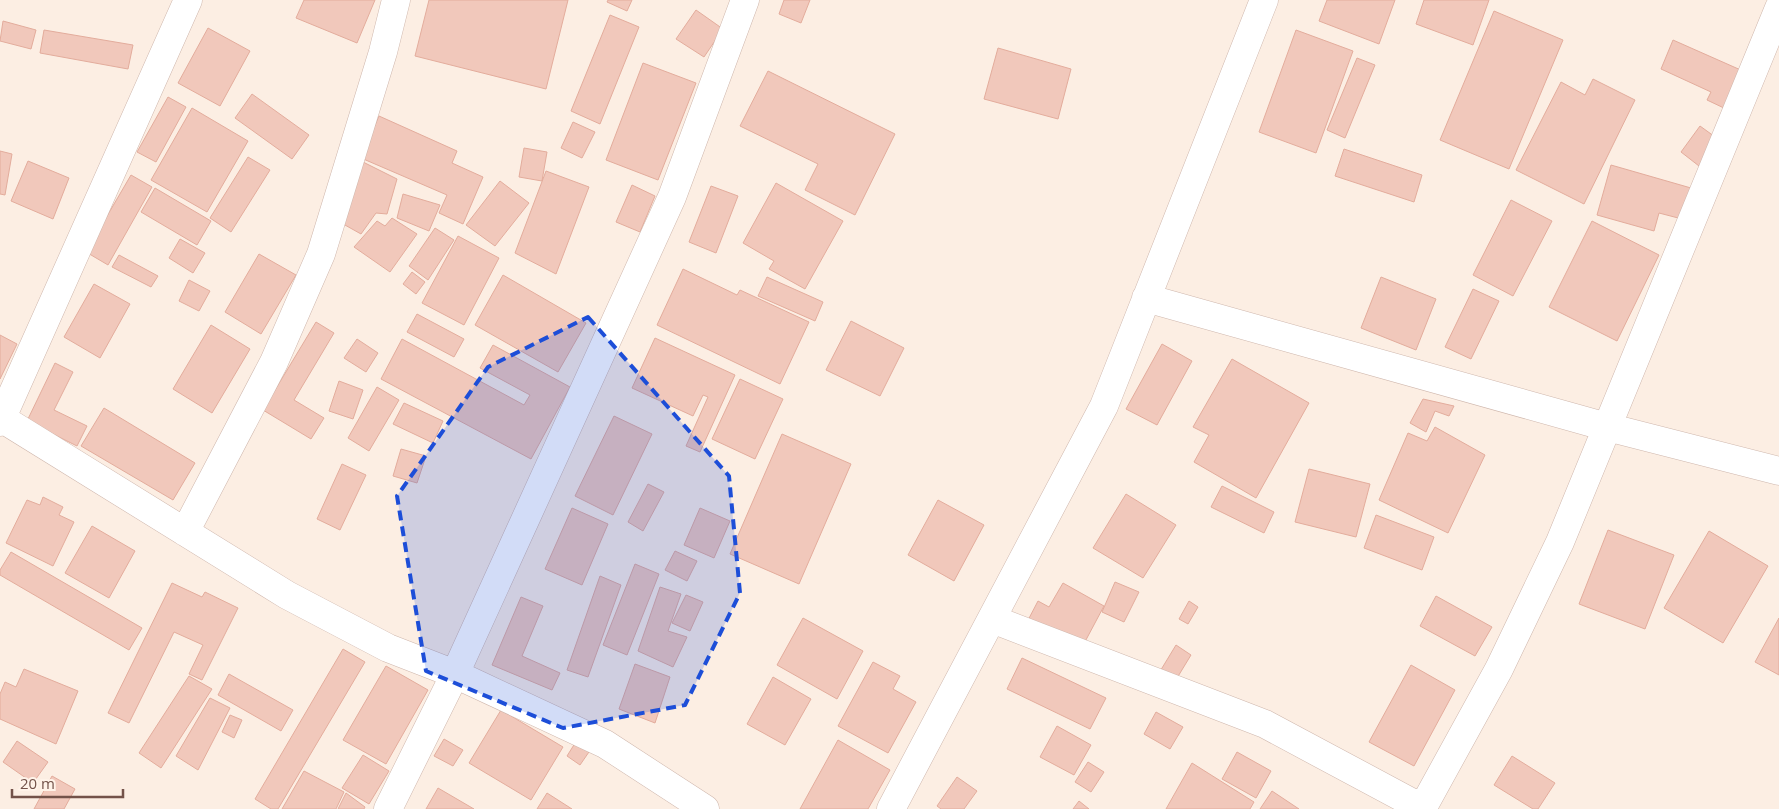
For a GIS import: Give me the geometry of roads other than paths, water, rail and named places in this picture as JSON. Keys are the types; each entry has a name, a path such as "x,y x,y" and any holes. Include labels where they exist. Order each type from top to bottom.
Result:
{"street":[{"path":"188,0 1,420 296,600 388,648 455,674 605,744 706,809"},
{"path":"185,532 274,362 321,254 383,52 396,0"},
{"path":"388,809 455,674 672,197 745,0"},
{"path":"891,809 1104,406 1264,0"},
{"path":"992,619 1265,724 1422,809 1499,669 1560,542 1779,8"},
{"path":"1146,298 1607,427 1779,471"}]}
